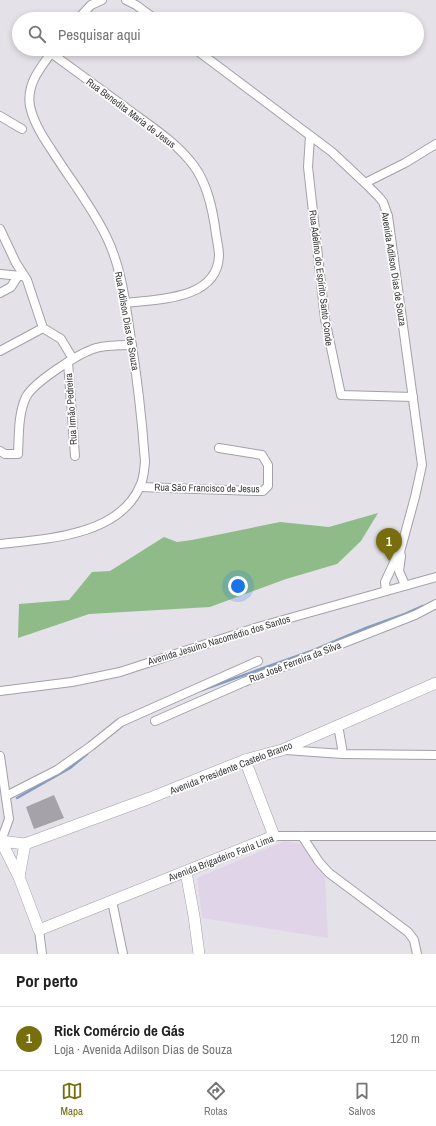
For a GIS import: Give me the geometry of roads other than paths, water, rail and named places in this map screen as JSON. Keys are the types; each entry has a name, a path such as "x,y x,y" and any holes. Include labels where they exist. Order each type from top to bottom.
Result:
{"street":[{"path":"84,12 91,5 102,0"},
{"path":"126,0 146,12"},
{"name":"Rua Adilson Dias de Souza","path":"49,56 37,73 32,83 30,92 30,106 41,134 98,219 108,238 115,257 126,303 138,386 145,462 144,474 140,487"},
{"name":"Rua Benedita Maria de Jesus","path":"60,56 155,129 181,152 202,180 209,201 219,255 210,280 192,292 126,303"},
{"name":"Avenida Adilson Dias de Souza","path":"204,56 332,152 365,183 382,202 388,216 422,465 400,552 385,582 386,591"},
{"path":"0,116 22,129"},
{"name":"Rua Adelino do Espírito Santo Conde","path":"310,136 308,167 325,319 341,396 413,397"},
{"path":"365,183 405,163 436,144"},
{"path":"0,230 22,276 43,328 61,339 70,361"},
{"path":"0,274 22,276"},
{"path":"0,293 11,287 22,276"},
{"path":"0,351 43,328"},
{"path":"0,451 5,454 18,454 20,416 30,391 44,379 84,352 108,346 132,345"},
{"name":"Rua Irmão Pedreira","path":"70,361 75,456"},
{"name":"Rua São Francisco de Jesus","path":"140,487 263,491 268,486 268,465 262,455 219,448"},
{"path":"0,544 64,536 86,530 105,522 119,512 126,506 140,487"},
{"name":"Avenida Adilson Dias de Souza","path":"400,552 401,556 399,571 405,585"},
{"name":"Avenida Jesuíno Nacomédio dos Santos","path":"0,691 72,682 120,672 258,627 436,577"},
{"name":"Rua José Ferreira da Silva","path":"155,721 244,682 415,615 436,604"},
{"name":"Rua José Ferreira da Silva","path":"6,796 57,770 92,746 121,722 258,661"},
{"name":"Avenida Presidente Castelo Branco","path":"1,841 25,844 150,798 245,760 282,750 436,683"},
{"path":"338,725 343,754"},
{"path":"282,750 343,754 436,755"},
{"path":"0,756 9,819 1,841 4,856 19,876 39,930 42,954"},
{"path":"245,760 274,836"},
{"path":"0,822 9,819"},
{"name":"Avenida Brigadeiro Faria Lima","path":"39,930 274,836 436,836"},
{"path":"302,836 319,862 329,873 408,932 414,940 417,954"},
{"path":"19,876 25,844"},
{"path":"186,872 199,954"},
{"path":"112,900 123,954"}],"waterway":[{"path":"202,690 314,650 423,606"},
{"path":"17,798 70,768 87,754"}],"place":[{"name":"Rick Comércio de Gás","path":"389,561"}]}
